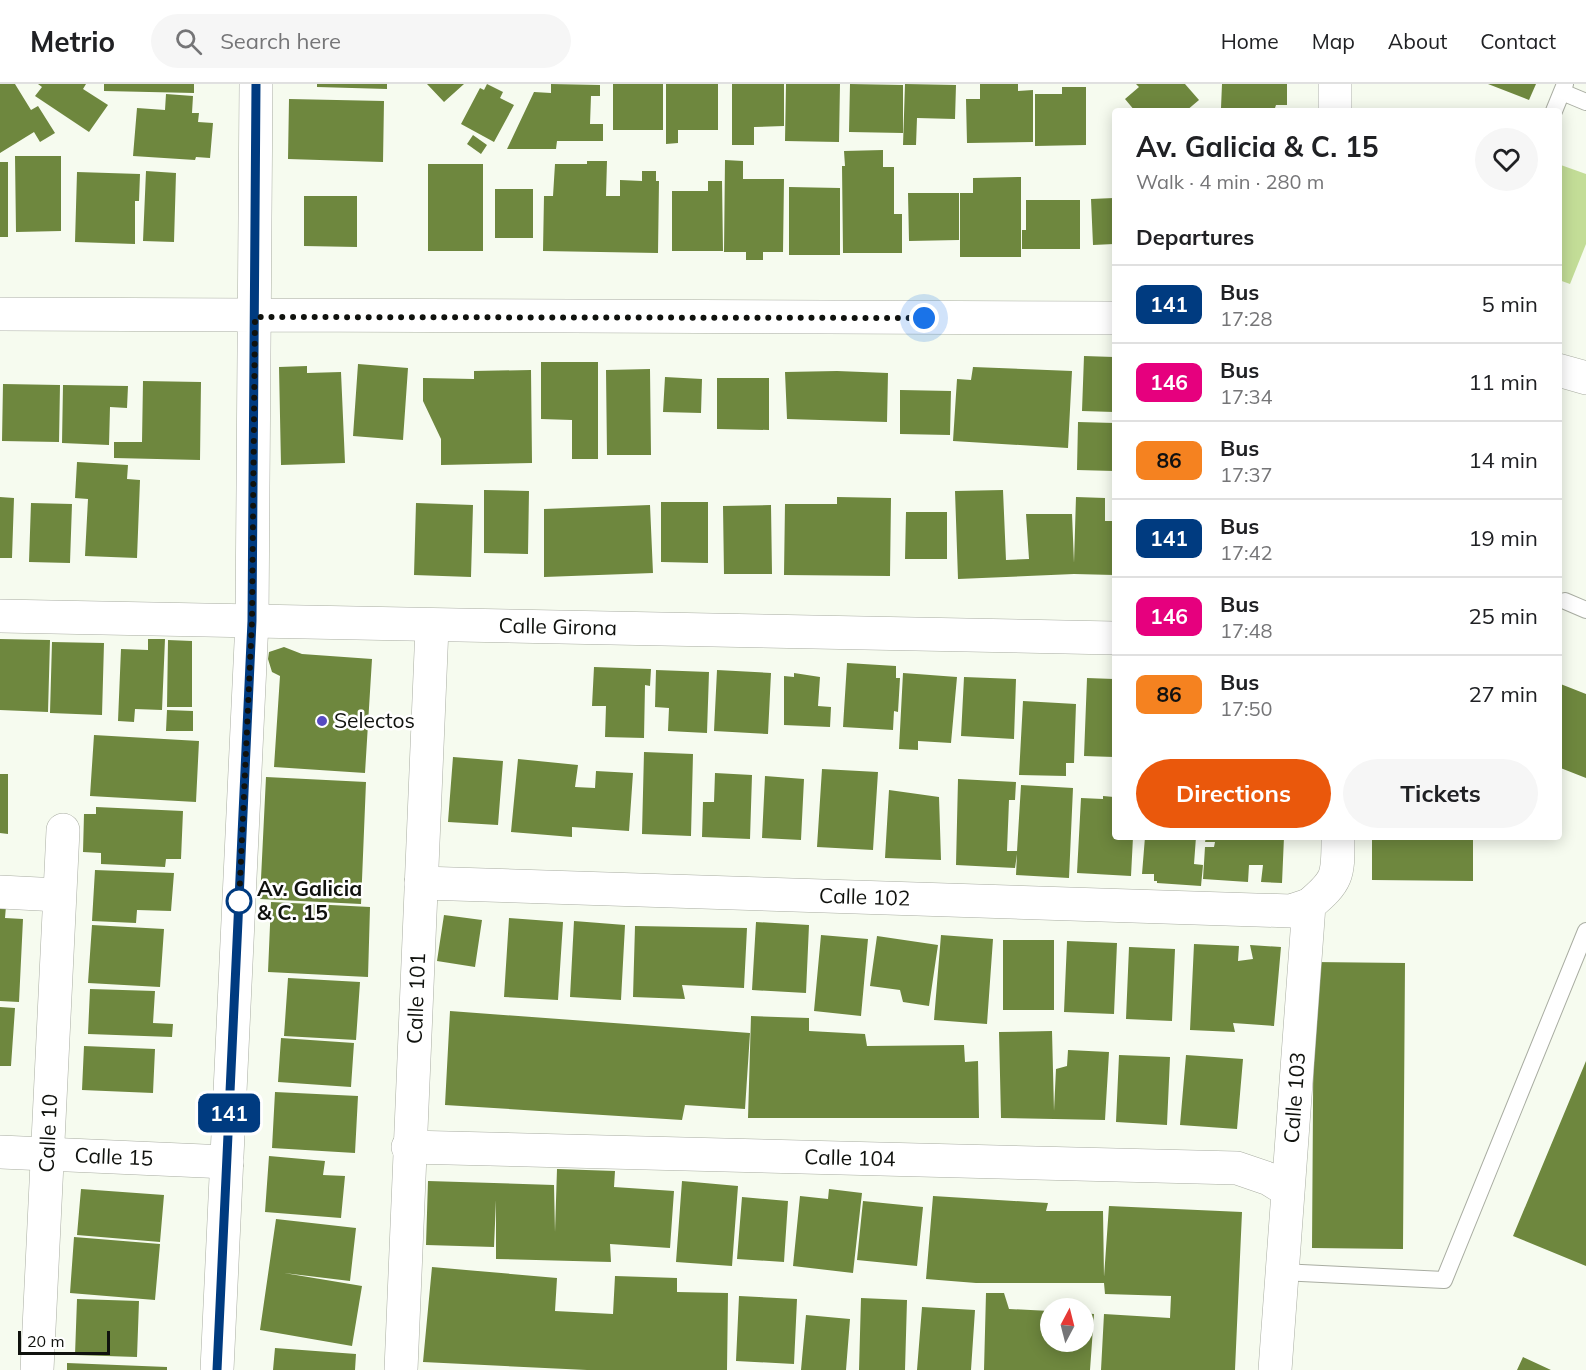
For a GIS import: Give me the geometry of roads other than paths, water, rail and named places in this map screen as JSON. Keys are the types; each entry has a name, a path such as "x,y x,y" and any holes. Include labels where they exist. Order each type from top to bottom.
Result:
{"street":[{"path":"217,1370 252,621 256,84"},
{"path":"1335,84 1335,108"},
{"path":"0,314 255,317 1112,318"},
{"path":"1562,371 1586,378"},
{"name":"Calle Girona","path":"0,616 432,627 1112,638"},
{"name":"Calle 101","path":"401,1370 408,1147 432,627"},
{"name":"Calle 10","path":"37,1370 63,830"},
{"path":"1309,905 1328,890 1338,872 1338,840"},
{"name":"Calle 102","path":"421,883 1291,911 1309,905"},
{"path":"0,892 59,895"},
{"name":"Calle 103","path":"1275,1370 1309,905"},
{"name":"Calle 104","path":"408,1147 1237,1168 1269,1179 1287,1190"},
{"name":"Calle 15","path":"0,1152 227,1162"}],"lane":[{"path":"1555,108 1563,88 1586,102"},
{"path":"1565,602 1586,610"},
{"path":"1281,1272 1444,1280 1586,931"}],"place":[{"name":"Selectos","path":"322,721"},
{"name":"Av. Galicia & C. 15","path":"239,901"}]}
